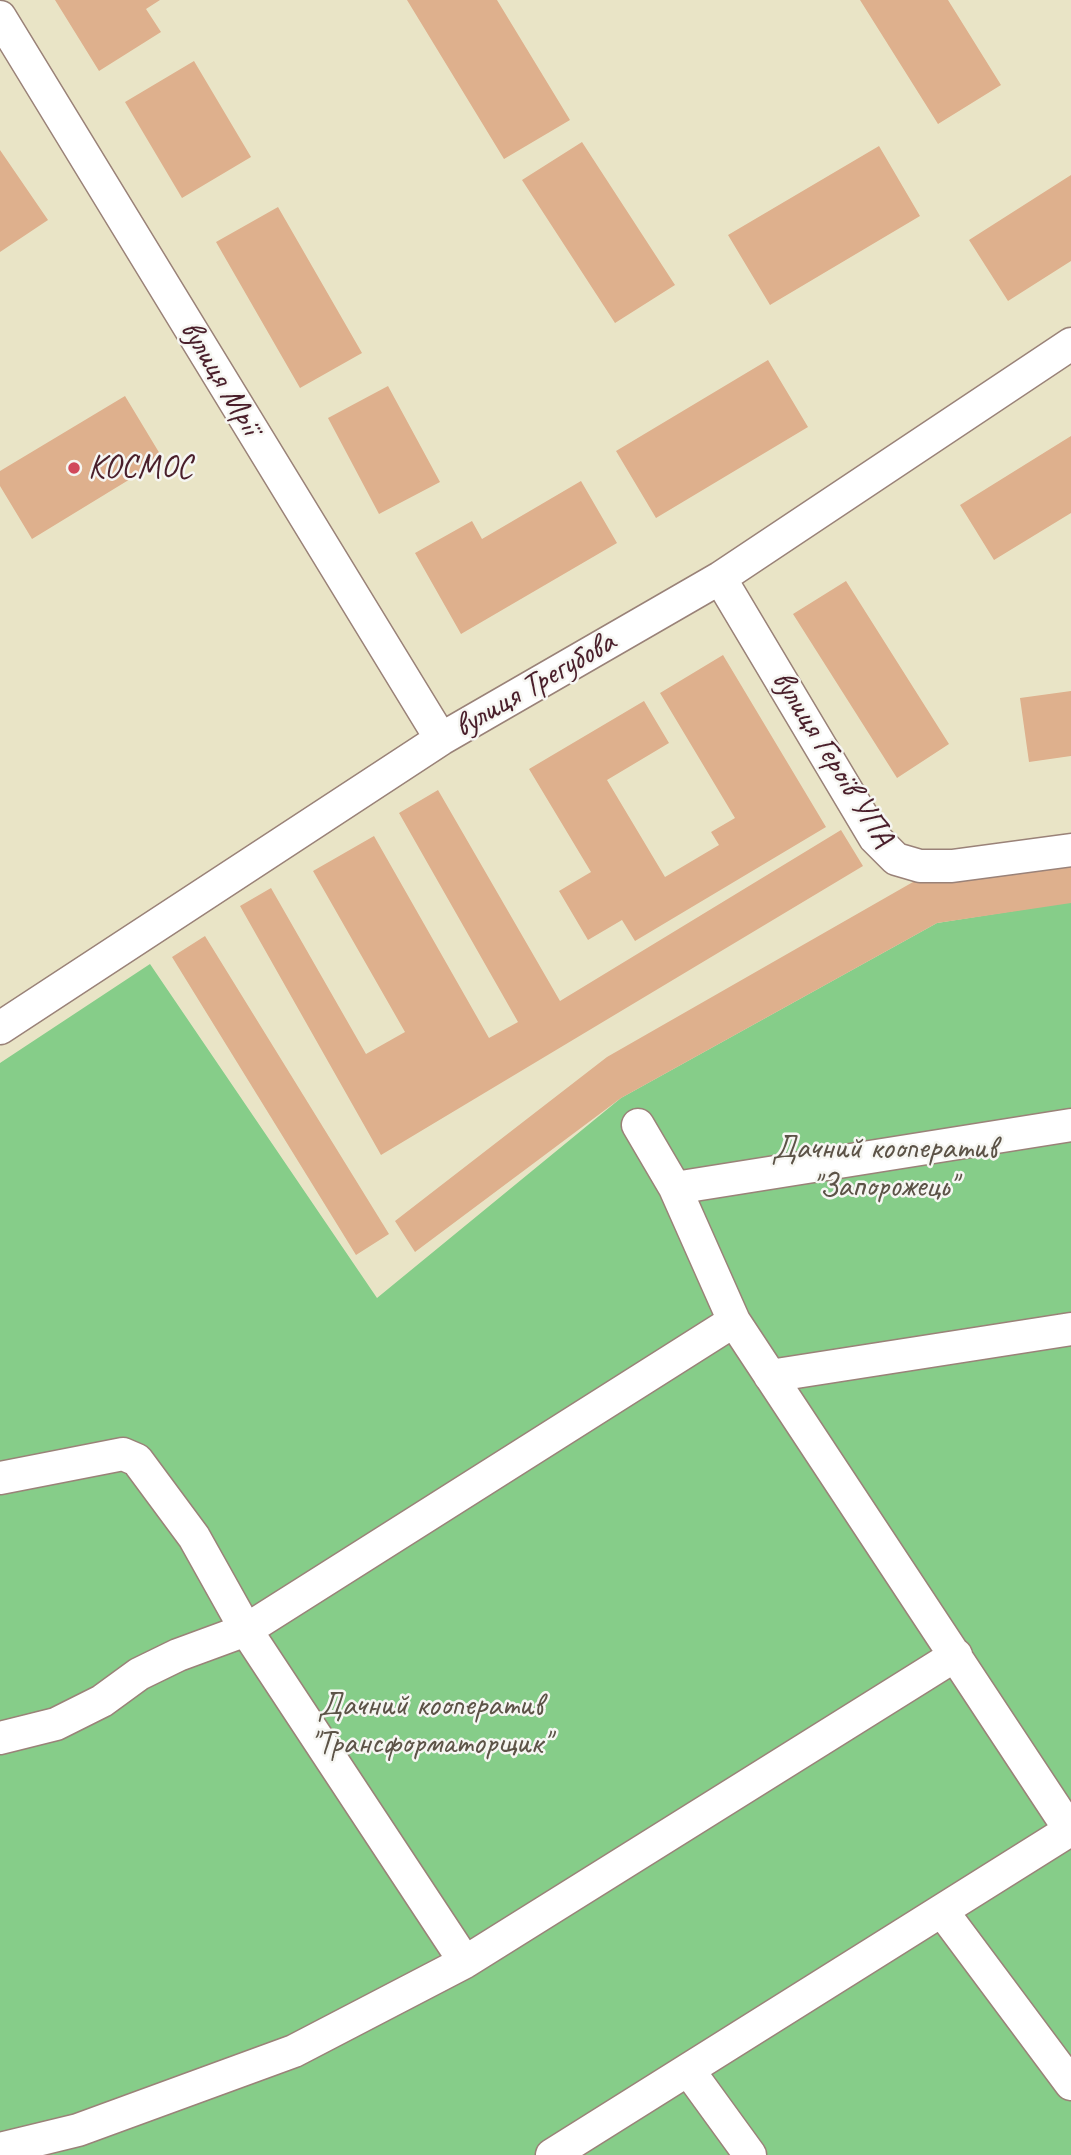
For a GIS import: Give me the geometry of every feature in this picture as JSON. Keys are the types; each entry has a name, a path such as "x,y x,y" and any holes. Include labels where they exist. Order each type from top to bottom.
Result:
{"street":[{"name":"вулиця Мрії","path":"0,17 441,739"},
{"name":"вулиця Трегубова","path":"0,1028 441,739 720,578 1071,344"},
{"name":"вулиця Героїв УПА","path":"720,578 875,838 896,859 920,866 952,866 1071,850"},
{"path":"552,2155 1070,1830 734,1321 675,1188 638,1125"},
{"path":"675,1188 1071,1125"},
{"path":"0,1738 56,1724 102,1701 139,1674 177,1655 246,1630 734,1321"},
{"path":"771,1376 1071,1329"},
{"path":"0,1478 123,1454 137,1460 194,1537 246,1630 465,1962"},
{"path":"0,2149 78,2130 293,2051 465,1962 956,1655"},
{"path":"942,1911 1071,2084"},
{"path":"689,2071 750,2155"}],"green space":[{"name":"Дачний кооператив \"Трансформаторщик\"","path":"1071,902 1071,2155 0,2155 0,1063 150,964 377,1298 621,1098 937,923"}],"building":[{"path":"55,0 160,0 146,9 161,32 99,71"},
{"path":"407,0 497,0 570,120 504,159"},
{"path":"860,0 948,0 1001,85 938,124"},
{"path":"194,61 251,157 182,198 125,102"},
{"path":"582,142 675,285 615,323 522,180"},
{"path":"879,146 920,216 770,305 728,235"},
{"path":"0,150 48,220 0,252"},
{"path":"1071,175 1071,261 1008,301 969,240"},
{"path":"278,207 362,353 300,388 216,242"},
{"path":"768,360 808,427 656,518 616,451"},
{"path":"388,386 440,482 379,514 328,418"},
{"path":"125,396 163,459 32,539 0,486 0,471"},
{"path":"1071,436 1071,513 994,560 960,505"},
{"path":"581,481 617,543 461,634 415,553 472,521 482,539"},
{"path":"846,581 949,744 897,778 793,614"},
{"path":"723,655 826,827 635,941 622,920 588,940 559,891 591,872 529,769 644,701 669,743 607,780 665,877 719,845 711,832 735,818 660,693"},
{"path":"1071,691 1071,756 1029,762 1020,698"},
{"path":"438,790 560,1001 841,830 863,866 381,1155 240,906 271,888 366,1054 405,1032 313,871 374,836 489,1038 518,1022 399,813"},
{"path":"1071,859 1071,903 937,923 621,1098 415,1252 395,1221 607,1057 913,882"},
{"path":"205,936 389,1234 356,1255 172,957"}],"place":[{"name":"КОСМОС","path":"74,468"}],"park label":[{"name":"Дачний кооператив \"Запорожець\"","path":"884,1168"}]}
